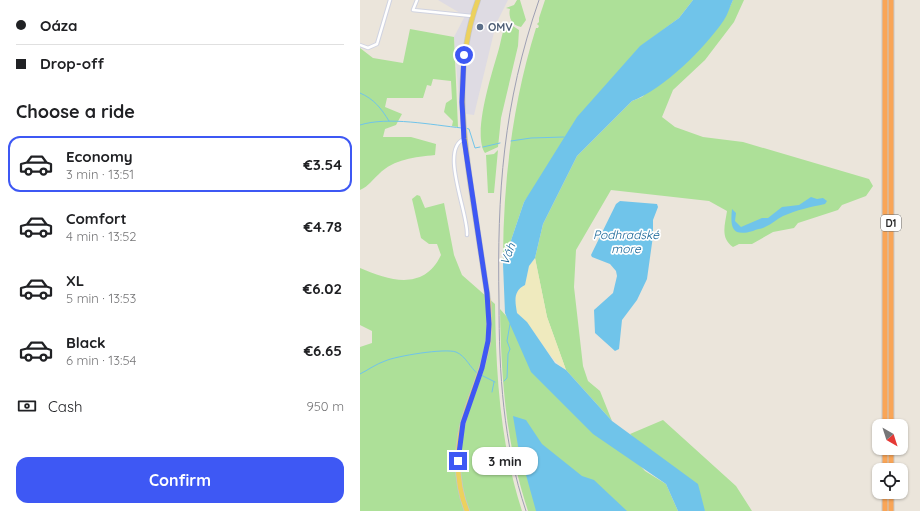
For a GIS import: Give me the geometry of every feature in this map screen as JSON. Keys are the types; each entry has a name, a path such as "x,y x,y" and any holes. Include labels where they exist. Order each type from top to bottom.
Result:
{"highway":[{"name":"D1","path":"885,0 885,419"},
{"name":"D1","path":"891,0 891,419"},
{"path":"885,499 886,511"},
{"path":"891,499 891,511"}],"main road":[{"path":"467,511 460,482 458,461 459,442 463,423 486,353 489,324 485,283 464,139 462,102 465,51 472,16 478,0"}],"street":[{"path":"360,46 368,48 377,44 390,0"},
{"path":"417,0 413,10 472,16"},
{"path":"464,139 459,142 454,150 457,187 464,210 467,235"}],"shaded area":[{"path":"438,0 508,0 496,24 474,115 460,113 454,37 465,16"}],"green space":[{"path":"517,0 520,0 526,20 521,27 515,25 511,21 510,9 506,8 514,5"},
{"path":"545,0 693,0 679,18 640,47 524,202 503,264 503,234 510,144 528,57 536,28 539,26 537,24 539,22"},
{"path":"733,0 744,0 734,22 705,60 673,90 662,117 675,127 703,137 743,142 869,179 873,186 866,196 842,205 838,210 798,223 794,228 773,232 752,244 739,244 733,247 726,240 724,231 727,211 709,201 611,190 576,250 574,287 583,366 588,381 600,391 612,421 566,370 547,317 535,258 543,224 577,156 632,101 642,97 724,19"},
{"path":"507,22 519,30 518,46 501,118 498,147 485,153 482,144 481,132 484,103"},
{"path":"410,29 454,37 458,127 452,126 453,121 444,112 446,103 452,99 451,81 433,79 431,86 427,85 423,98 387,98 385,107 402,114 396,125 385,129 383,137 411,137 436,144 435,155 412,158 391,165 360,190 360,48 373,58 403,63"},
{"path":"498,150 494,193 488,193 486,155 494,154"},
{"path":"417,195 420,196 425,208 444,203 454,255 462,275 495,304 498,383 504,434 522,511 360,511 360,347 372,343 372,331 360,325 360,268 383,277 405,280 416,278 425,274 434,266 441,255 437,244 429,244 421,238 412,199"},
{"path":"500,309 645,471 666,484 678,511 528,511 514,461 506,411 503,386"},
{"path":"663,420 736,486 752,511 705,511 630,434"}],"sand":[{"path":"535,258 547,317 566,370 552,358 530,327 517,313 515,300 517,293 521,287 525,285 529,266"}],"water":[{"name":"Váh","path":"693,0 733,0 724,20 695,55 657,87 632,101 577,156 543,224 535,258 529,266 525,285 518,290 515,300 517,313 527,322 555,363 566,370 612,421 698,484 705,511 678,511 666,484 593,434 531,372 505,313 503,264 524,202 577,117 640,46 679,18"},
{"path":"811,197 817,199 823,198 827,201 825,204 788,214 764,228 746,233 737,232 732,226 732,209 736,213 735,221 741,227 762,218 768,218 782,207 799,205"},
{"name":"Podhradské more","path":"620,201 657,204 658,207 653,220 653,236 647,279 637,300 622,320 619,349 615,351 595,333 594,310 613,293 617,276 616,271 610,264 592,257 591,255 616,204"},
{"path":"513,416 526,420 542,444 582,476 594,480 627,511 536,511 518,446"}],"waterway":[{"path":"360,93 377,104 389,121"},
{"path":"360,125 371,122 397,121 462,128"},
{"path":"465,128 469,129 475,148 480,147"},
{"path":"511,141 531,138 564,137"},
{"path":"483,147 500,143"},
{"path":"504,381 507,378 508,354 510,349 507,341 510,324"},
{"path":"360,374 391,359 420,353 442,351 456,352 465,359 478,374"},
{"path":"481,375 495,382"},
{"path":"492,392 494,382"}],"railway":[{"path":"526,511 512,460 507,434 501,381 499,329 499,223 501,186 510,113 517,76 539,0"}],"place":[{"name":"OMV","path":"480,27"}],"route":[{"path":"458,461 459,442 463,423 486,353 489,324 487,293 462,118 464,55"}]}
